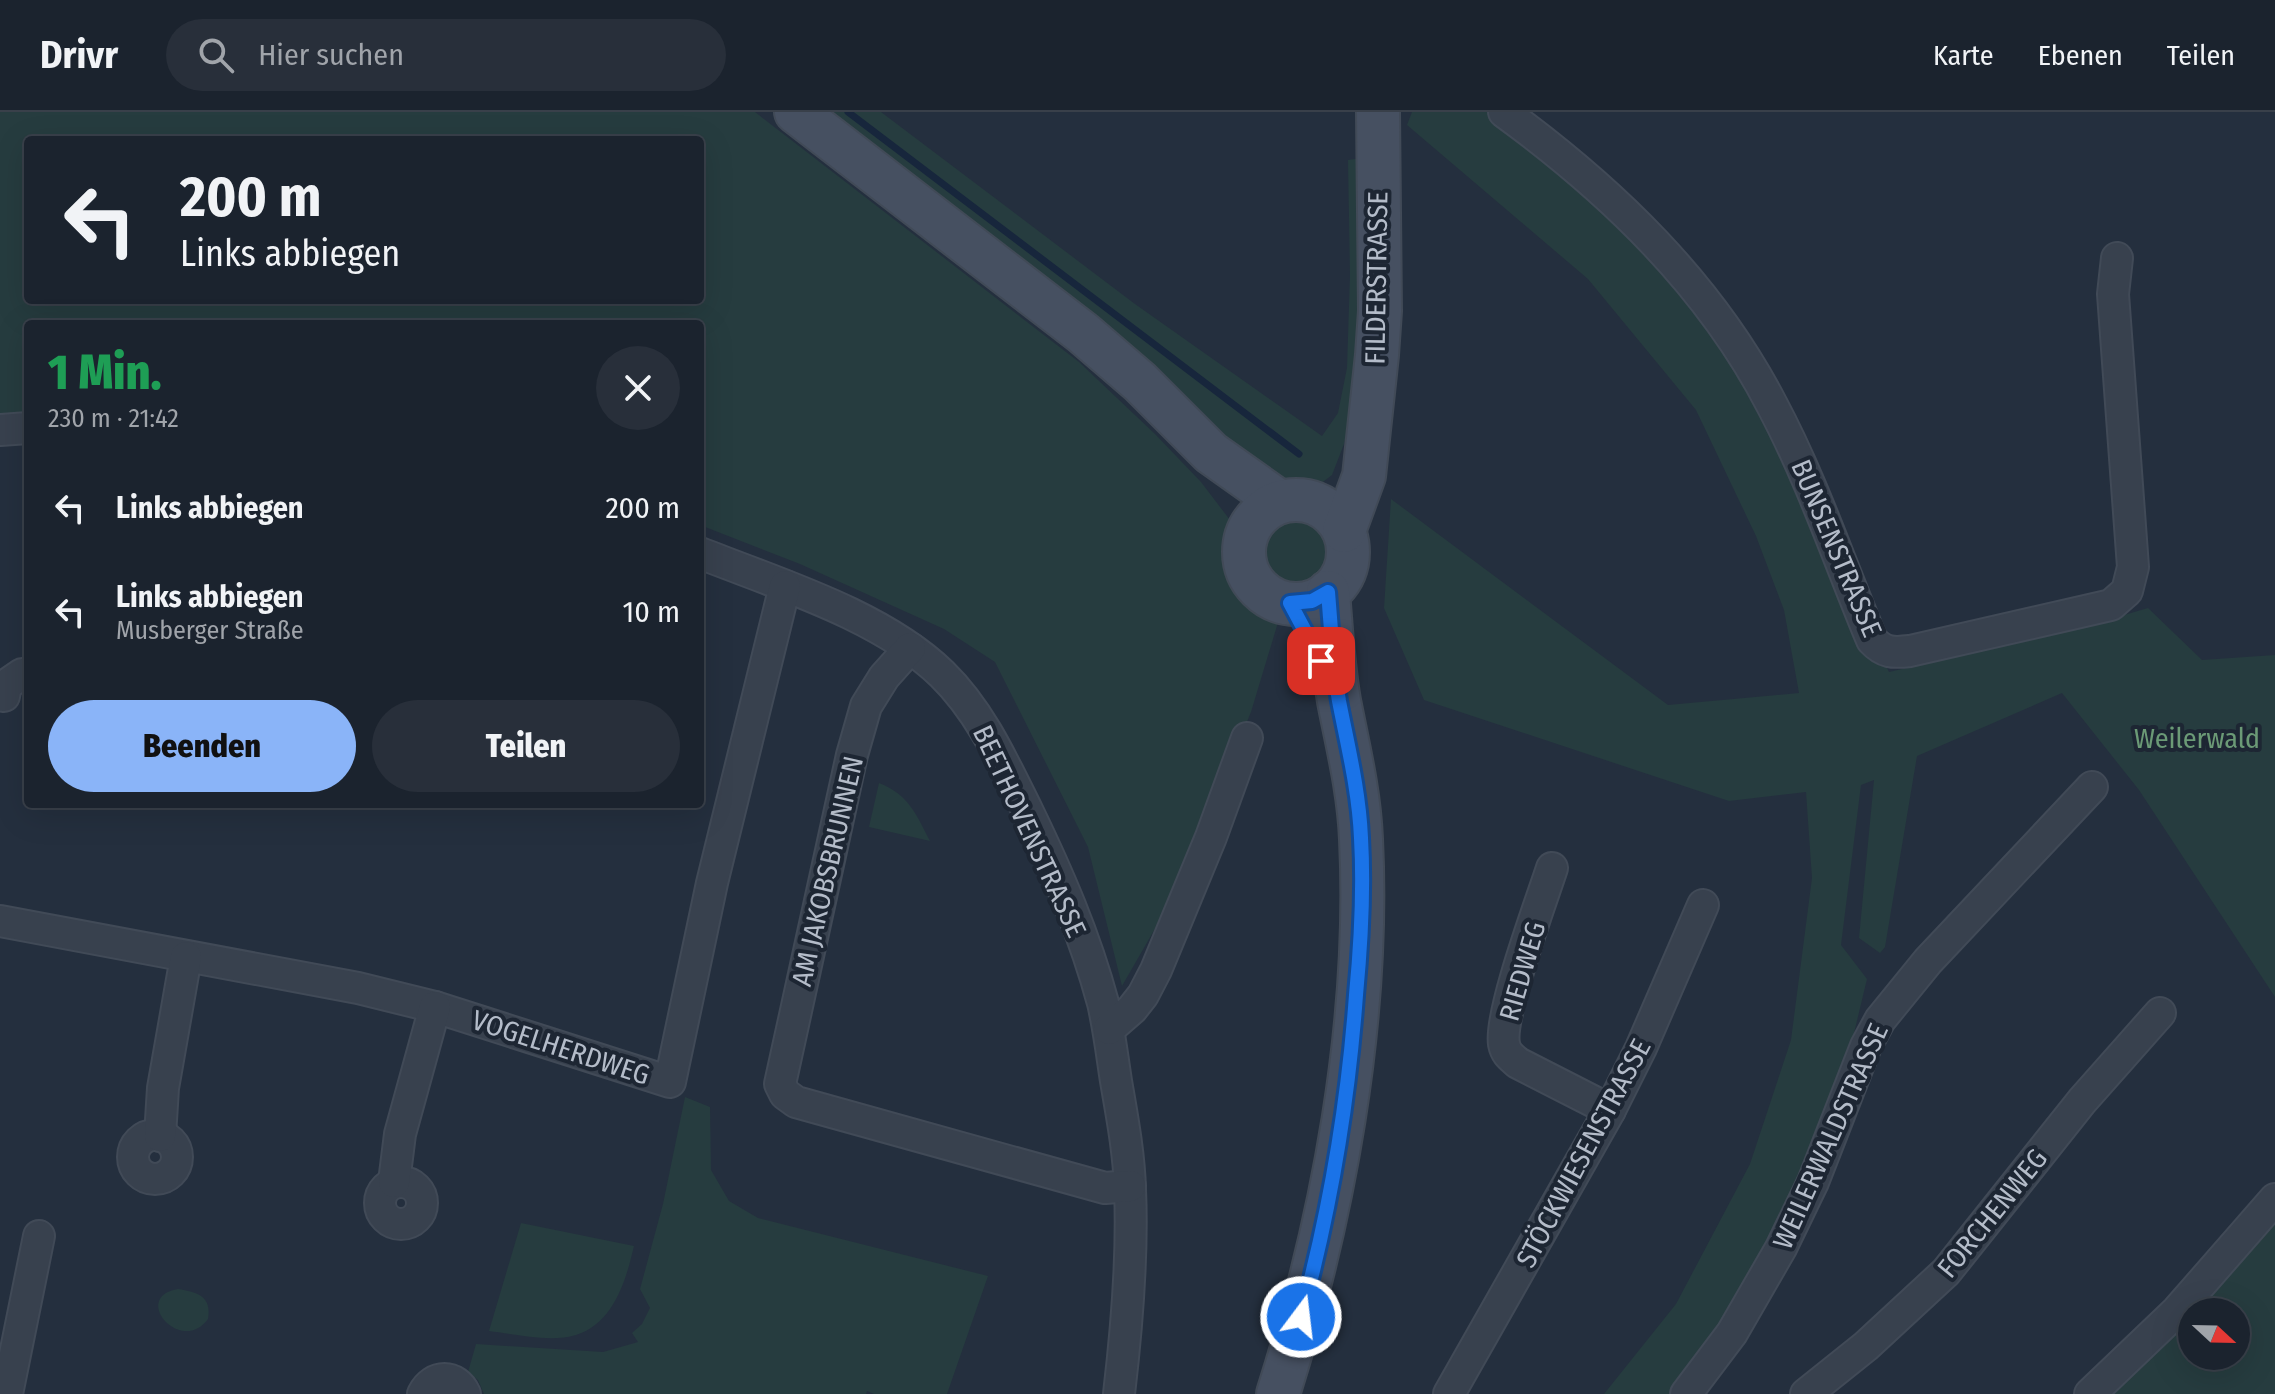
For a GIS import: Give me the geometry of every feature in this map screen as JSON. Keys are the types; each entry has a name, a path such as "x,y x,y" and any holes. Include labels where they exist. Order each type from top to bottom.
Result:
{"main road":[{"path":"796,112 1083,333 1140,382 1211,453 1298,516 1347,542 1347,565 1337,584 1309,598 1263,592 1248,572 1245,543 1298,516"},
{"name":"FILDERSTRASSE","path":"1298,516 1364,476 1380,311 1378,112"},
{"path":"1278,1394 1323,1228 1341,1133 1354,1033 1360,945 1361,838 1355,773 1339,699 1309,598"}],"street":[{"name":"BUNSENSTRASSE","path":"1504,112 1592,181 1652,238 1727,332 1765,391 1793,446 1872,640 1888,652 1910,651 2111,605 2127,591 2133,567 2113,294 2117,258"},
{"path":"0,430 24,428"},
{"name":"BEETHOVENSTRASSE","path":"704,555 860,619 910,648 942,674 973,711 1004,763 1061,881 1084,942 1109,1029 1130,1186 1131,1235 1119,1394"},
{"name":"VOGELHERDWEG","path":"0,921 358,988 435,1007 670,1082 712,883 785,586"},
{"name":"AM JAKOBSBRUNNEN","path":"910,648 884,677 866,706 852,755 780,1084 792,1115 1105,1188 1130,1186"},
{"path":"4,696 6,685 24,674"},
{"path":"1109,1029 1132,1009 1156,970 1211,837 1247,738"},
{"name":"WEILERWALDSTRASSE","path":"1686,1394 1732,1333 1781,1248 1813,1182 1860,1059 1880,1020 1919,971 2092,787"},
{"name":"RIEDWEG","path":"1552,868 1511,999 1503,1041 1507,1054 1518,1063 1610,1110"},
{"name":"STÖCKWIESENSTRASSE","path":"1449,1394 1610,1110 1641,1048 1703,905"},
{"path":"160,1136 163,1088 186,957"},
{"path":"394,1182 400,1134 435,1007"},
{"name":"FORCHENWEG","path":"1806,1394 1866,1346 1946,1272 2082,1101 2160,1013"},
{"path":"2090,1394 2177,1311 2275,1199"},
{"path":"7,1394 39,1236"},
{"path":"423,1394 433,1382 446,1378 459,1384 465,1394"}],"green space":[{"path":"0,112 755,112 1079,362 1155,434 1201,482 1230,520 1226,555 1230,582 1247,602 1279,619 1251,712 1214,801 1172,899 1122,986 1088,847 995,662 944,629 800,564 704,527 704,320 24,320 24,414 0,417"},
{"path":"813,112 881,112 1135,304 1322,436 1338,413 1347,368 1350,275 1348,160 1363,158 1360,380 1344,444 1332,475 1315,488 1295,490 1273,483"},
{"name":"Weilerwald","path":"1412,112 1504,112 1727,332 1889,672 2080,628 2148,608 2202,660 2275,655 2275,997 2139,790 2062,693 1917,756 1885,947 1880,953 1859,938 1874,780 1861,785 1841,945 1867,979 1849,1054 1800,1193 1719,1337 1669,1394 1604,1394 1676,1304 1750,1164 1791,1040 1812,878 1806,792 1729,801 1424,700 1384,608 1391,499 1668,705 1799,693 1784,610 1756,536 1696,410 1588,279 1407,125"},
{"path":"1295,518 1315,524 1325,534 1331,554 1325,574 1315,584 1295,590 1275,584 1265,574 1259,554 1265,534 1275,524"},
{"path":"879,783 905,800 930,841 869,827"},
{"path":"685,1097 710,1107 711,1170 729,1201 758,1218 988,1276 947,1394 874,1394 867,1391 866,1394 484,1394 478,1380 468,1372 476,1344 603,1352 638,1342 632,1333 642,1324 650,1308 640,1289 663,1204"},
{"path":"2275,1222 2275,1394 2107,1394 2178,1326 2178,1370 2250,1370 2250,1298 2206,1298"},
{"path":"521,1223 634,1246 616,1299 600,1321 589,1329 576,1335 555,1338 489,1331"},
{"path":"178,1289 202,1296 208,1305 208,1319 197,1329 185,1331 174,1328 159,1312 159,1302 164,1294"}],"waterway":[{"path":"848,112 1299,454"}],"route":[{"path":"1301,1317 1323,1228 1341,1133 1354,1033 1361,918 1361,838 1355,773 1339,699 1328,592 1312,601 1290,603 1321,661"}]}
